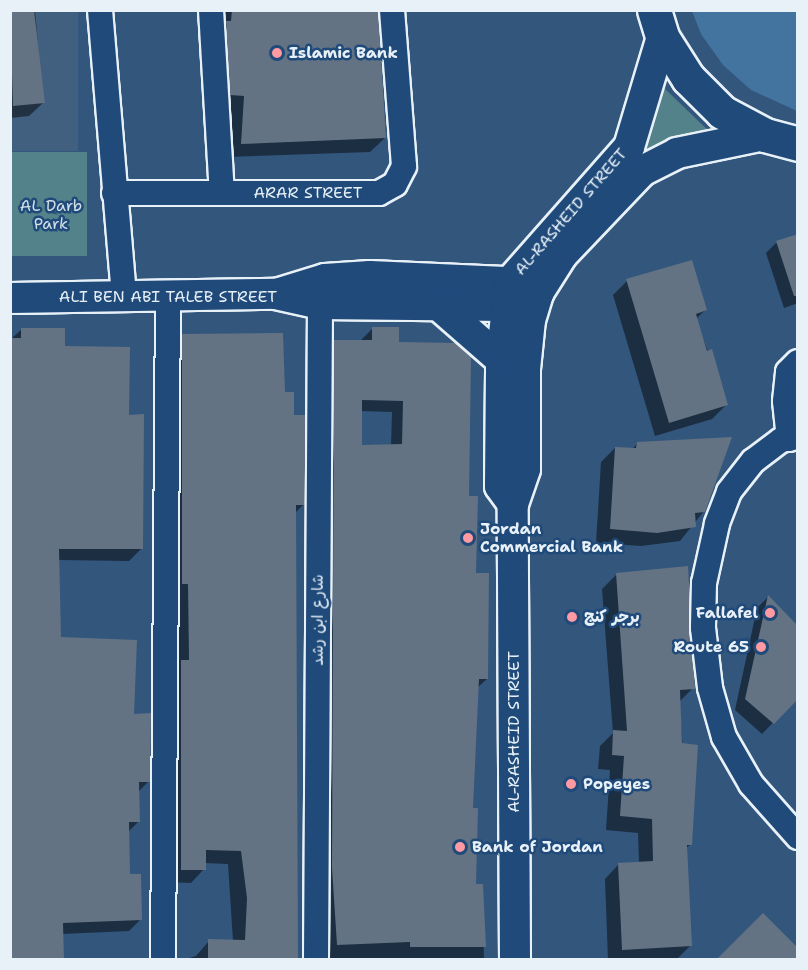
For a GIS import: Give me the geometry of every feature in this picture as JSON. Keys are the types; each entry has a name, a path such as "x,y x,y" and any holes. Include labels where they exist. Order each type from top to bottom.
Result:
{"highway":[{"path":"658,24 688,78 722,112 765,135 798,144"}],"main road":[{"name":"AL-RASHEID STREET","path":"513,504 500,486 501,360 508,294 629,147 658,24"},
{"name":"AL-RASHEID STREET","path":"515,960 513,504 525,469 525,369 530,320 538,293 571,243 642,171 677,153 765,135"},
{"path":"314,294 370,276 508,294"},
{"name":"ALI BEN ABI TALEB STREET","path":"10,298 314,294 436,303 508,294 538,293"},
{"path":"436,303 501,360"}],"street":[{"path":"100,10 124,297"},
{"path":"211,10 222,193"},
{"name":"ARAR STREET","path":"114,193 379,193 395,184 404,166 393,10"},
{"name":"شارع ابن رشد","path":"314,294 315,960"},
{"path":"163,960 168,295"},
{"path":"798,363 788,372 785,401 793,438 781,440 753,461 729,492 717,524 704,584 703,628 710,688 724,737 751,784 798,837"}],"shaded area":[{"path":"11,11 78,11 78,151 11,151"},
{"path":"692,11 797,11 797,111 751,90 723,65 701,34"}],"green space":[{"path":"662,86 714,136 536,267"},
{"name":"AL Darb Park","path":"11,152 87,152 87,256 11,256"}],"building":[{"path":"10,10 34,10 45,103 13,106"},
{"path":"232,10 378,10 386,138 241,144 244,96 230,95 226,21 231,21"},
{"path":"798,234 798,296 794,296 776,241"},
{"path":"692,260 707,310 696,314 707,351 712,349 728,405 669,423 626,279"},
{"path":"372,327 399,327 399,342 456,343 471,357 469,496 478,496 476,573 489,573 488,679 479,679 473,808 478,808 476,884 483,884 486,947 410,947 410,942 337,945 332,868 334,340 372,340","holes":["362,400 403,401 402,444 362,445"]},
{"path":"21,328 65,328 65,346 130,347 129,415 144,414 143,549 59,549 61,637 137,640 134,714 151,713 150,782 139,782 140,822 129,822 130,874 141,874 142,920 63,923 64,960 10,960 10,338 21,338"},
{"path":"283,333 285,392 294,392 294,415 305,415 305,505 296,505 298,960 208,960 208,939 245,940 247,898 241,851 206,850 206,870 181,870 181,660 189,660 188,584 182,584 182,334"},
{"path":"732,437 705,512 695,513 696,527 657,533 610,529 615,447 636,448 637,442"},
{"path":"688,566 695,689 680,690 682,743 698,745 692,845 687,845 692,946 622,950 618,863 653,861 652,819 620,816 624,756 612,755 613,730 627,731 616,573"},
{"path":"768,595 798,626 798,699 774,724 745,699"},
{"path":"763,913 798,948 798,960 716,960"}],"place":[{"name":"Islamic Bank","path":"277,53"},
{"name":"Jordan Commercial Bank","path":"468,538"},
{"name":"Fallafel","path":"770,613"},
{"name":"برجر كنج","path":"572,617"},
{"name":"Route 65","path":"761,647"},
{"name":"Popeyes","path":"571,784"},
{"name":"Bank of Jordan","path":"460,847"}]}
